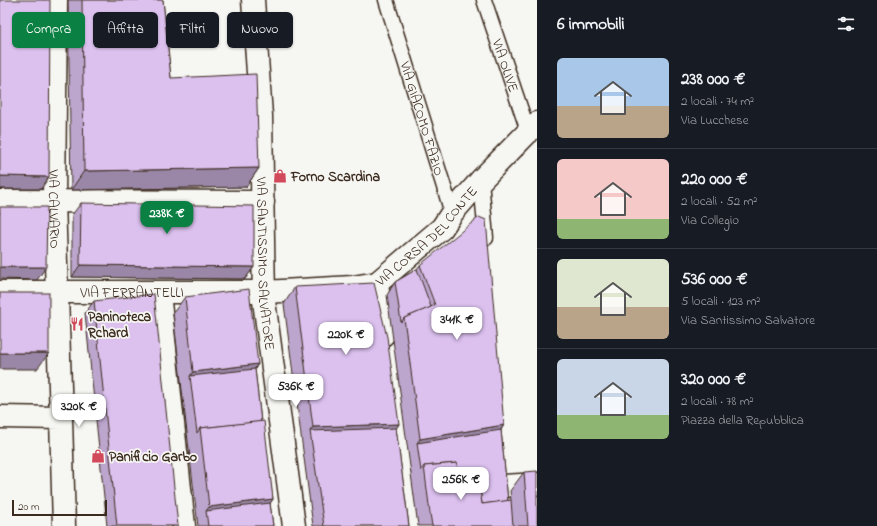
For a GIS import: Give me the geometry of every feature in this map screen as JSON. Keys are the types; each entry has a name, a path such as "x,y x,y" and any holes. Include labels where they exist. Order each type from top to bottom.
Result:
{"street":[{"name":"VIA CALVARIO","path":"56,0 54,201 64,526"},
{"name":"VIA SANTISSIMO SALVATORE","path":"253,0 259,86 264,292 294,526"},
{"path":"237,87 259,86"},
{"name":"VIA CORSA DEL CONTE","path":"264,292 353,287 377,283 442,228 452,213 481,180 533,127"},
{"path":"0,201 263,202"},
{"path":"377,283 385,352"},
{"name":"VIA FERRANTELLI","path":"0,292 264,292"},
{"path":"159,292 184,526"},
{"path":"0,417 61,418"},
{"path":"504,485 537,484"}],"lane":[{"name":"VIA GIACOMO FAZIO","path":"386,0 452,213"},
{"name":"VIA OLIVE","path":"484,0 533,127"},
{"path":"481,180 487,248"}],"building":[{"path":"0,0 50,0 50,12 12,12 12,48 50,48 49,177 0,176"},
{"path":"82,0 163,0 166,48 168,48 171,78 256,74 259,168 84,171 83,48 85,48 85,12 82,12"},
{"path":"81,203 254,206 254,267 80,265"},
{"path":"0,207 47,207 46,267 0,267"},
{"path":"479,217 486,220 504,425 420,439 404,318 435,305 420,265"},
{"path":"417,269 431,307 404,318 401,322 395,282"},
{"path":"374,283 387,337 399,424 313,427 295,287"},
{"path":"249,289 258,364 193,372 185,297"},
{"path":"0,293 49,293 49,353 0,353"},
{"path":"154,294 178,526 117,526 94,301"},
{"path":"255,369 261,422 200,428 197,433 190,376"},
{"path":"264,421 273,499 209,507 200,428"},
{"path":"396,428 409,526 324,526 310,431"},
{"path":"501,430 508,501 482,504 479,481 459,483 457,463 424,466 421,471 417,443"},
{"path":"457,463 459,483 479,481 482,504 511,500 513,526 432,526 424,466"},
{"path":"537,471 537,526 528,526 524,472"},
{"path":"270,503 273,526 208,526 206,511"}],"place":[{"name":"Forno Scardina","path":"280,176"},
{"name":"Paninoteca Rchard","path":"77,324"},
{"name":"Panificio Garbo","path":"98,456"}]}
